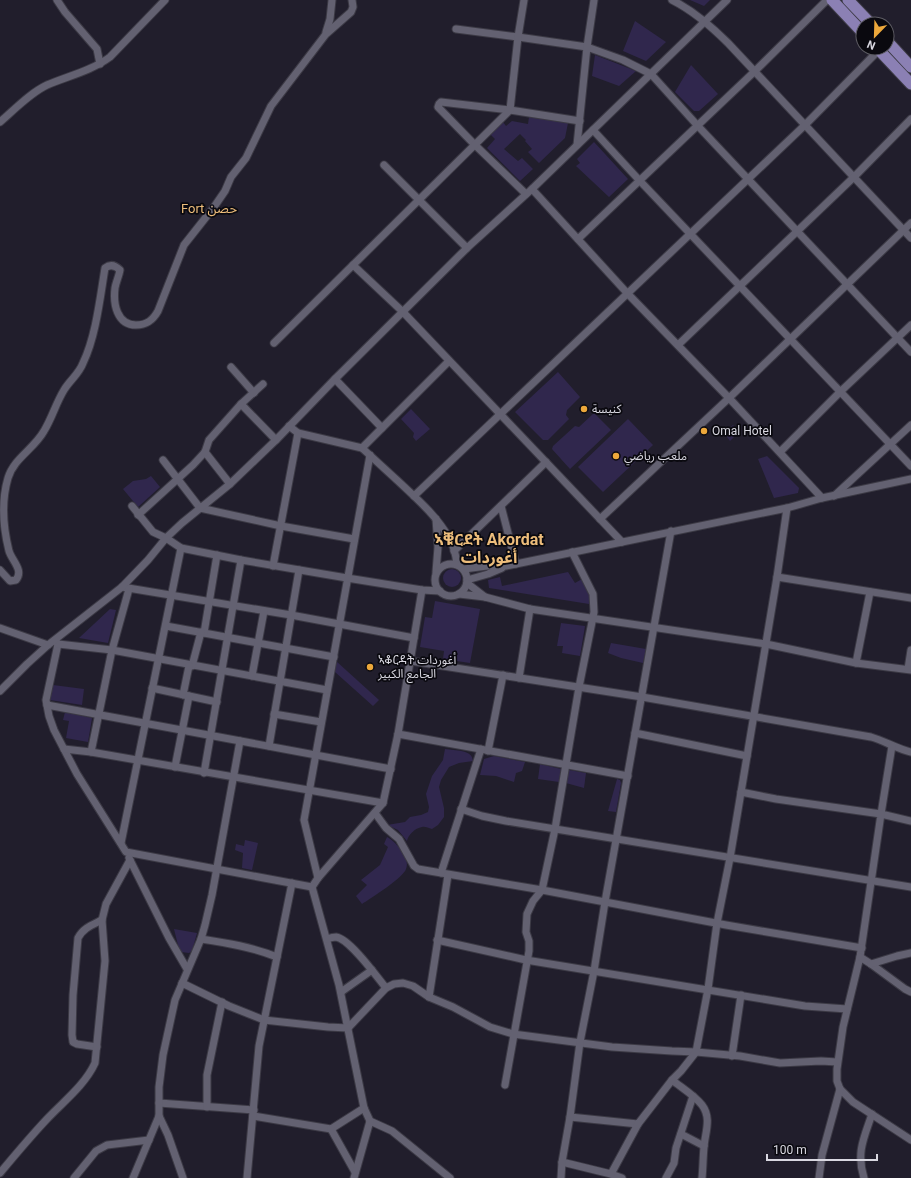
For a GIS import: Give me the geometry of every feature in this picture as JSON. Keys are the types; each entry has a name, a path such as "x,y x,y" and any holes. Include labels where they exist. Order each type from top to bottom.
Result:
{"main road":[{"path":"832,0 855,24"},
{"path":"848,0 863,16"},
{"path":"895,50 911,67"},
{"path":"885,56 911,84"}],"street":[{"path":"57,0 65,12 97,49 100,64"},
{"path":"0,122 45,86 100,64 110,57 165,0"},
{"path":"326,34 330,19 332,0"},
{"path":"0,570 10,581 16,580 19,576 19,569 12,559 10,552 4,521 5,495 12,466 41,436 65,388 84,362 95,322 105,268 109,265 113,265 120,270 115,287 119,317 124,322 132,325 148,323 154,318 184,245 214,207 225,191 231,177 246,158 272,106 326,34 351,12 353,7 352,0"},
{"path":"274,343 352,264 510,110 518,37 524,0"},
{"path":"577,145 587,47 594,0"},
{"path":"672,0 684,6 705,21 755,71 911,238"},
{"path":"0,691 48,645 56,642 126,588 166,538 230,484 276,440 467,248 532,189 727,0"},
{"path":"578,239 755,71 827,0"},
{"path":"456,29 587,47 623,60 651,74 697,125 911,352"},
{"path":"414,496 805,125 871,56"},
{"path":"526,194 438,107 439,104 441,102 510,110 580,121"},
{"path":"678,345 854,177 911,119"},
{"path":"593,130 790,340 911,466"},
{"path":"384,164 467,248"},
{"path":"532,189 628,294 729,398 822,498"},
{"path":"600,518 729,398 911,223"},
{"path":"352,264 403,312 622,542"},
{"path":"780,452 840,392 911,325"},
{"path":"362,448 449,361"},
{"path":"231,367 254,393"},
{"path":"335,379 382,428"},
{"path":"138,515 193,465 205,452 209,440 241,404 263,384"},
{"path":"241,404 276,440"},
{"path":"834,496 911,425"},
{"path":"289,426 298,433 362,448 414,496 436,519 450,539 457,564"},
{"path":"273,566 298,433"},
{"path":"205,452 230,484"},
{"path":"318,878 304,820 308,790 334,657 370,455"},
{"path":"163,460 200,508 281,526 354,539"},
{"path":"454,551 546,462"},
{"path":"464,569 516,564 787,508 822,498 911,479"},
{"path":"132,506 153,532 166,538 181,548 273,566 422,590 440,591 449,596 458,594 485,597 530,609 655,629 766,644 856,662 910,670 911,650"},
{"path":"501,506 516,564"},
{"path":"611,1174 638,1124 696,1052 708,989 717,923 730,858 754,717 787,508"},
{"path":"436,519 438,547 435,582 440,591"},
{"path":"561,1178 562,1162 570,1117 580,1042 594,971 671,532"},
{"path":"121,843 181,548"},
{"path":"505,1085 529,941 526,932 527,914 542,890 555,829 579,687 594,612 593,594 572,552"},
{"path":"176,767 183,731 186,696 191,666 202,633 218,555"},
{"path":"204,773 241,560"},
{"path":"436,572 442,566 449,563 457,564 464,569 467,581 485,597"},
{"path":"458,594 462,591 467,581 506,566"},
{"path":"269,746 299,570"},
{"path":"777,577 911,598"},
{"path":"126,588 234,605 414,638"},
{"path":"91,752 126,588"},
{"path":"422,590 398,734 382,803 312,887 341,992 364,1108 370,1121 392,1131 450,1178"},
{"path":"856,662 870,592"},
{"path":"519,678 530,609"},
{"path":"252,676 264,611"},
{"path":"166,626 334,657"},
{"path":"0,628 48,645"},
{"path":"56,642 112,650 191,666 327,690"},
{"path":"56,642 46,700 54,730 77,774 121,843 187,969"},
{"path":"411,661 642,697 871,737 911,752"},
{"path":"428,997 437,940 444,874 461,809 485,750 503,675"},
{"path":"152,688 216,702"},
{"path":"47,705 391,769"},
{"path":"274,714 321,722"},
{"path":"636,733 747,756"},
{"path":"398,734 628,776"},
{"path":"132,1178 159,1116 159,1087 163,1055 175,1000 201,939 212,895 240,741"},
{"path":"892,746 862,948 843,1027 837,1062 837,1081 840,1089 853,1102 911,1140"},
{"path":"64,749 91,752 382,803"},
{"path":"741,792 776,799 881,814 911,821"},
{"path":"461,809 482,816 555,829 911,887"},
{"path":"375,813 386,828 399,839 414,866 418,869 862,948"},
{"path":"126,852 312,887"},
{"path":"0,1173 46,1120 75,1091 91,1072 95,1063 105,961 102,920 106,904 130,860"},
{"path":"247,1178 259,1046 292,883"},
{"path":"97,1047 73,1042 72,1019 78,938 81,932 90,925 102,920"},
{"path":"327,939 336,937 342,939 354,949 386,988"},
{"path":"201,939 235,944 277,957"},
{"path":"437,940 526,960 804,1006 847,1009"},
{"path":"871,964 911,953"},
{"path":"860,957 911,992"},
{"path":"341,992 372,970"},
{"path":"182,983 264,1020 348,1028 386,988 394,984 403,983 413,986 428,997 453,1007 490,1027 513,1034 612,1047 696,1052 780,1063 837,1062"},
{"path":"732,1056 741,995"},
{"path":"206,1107 207,1075 222,1002"},
{"path":"672,1080 693,1096 703,1106 707,1115 702,1178"},
{"path":"819,1178 826,1134 840,1089"},
{"path":"666,1178 674,1163 676,1148 693,1096"},
{"path":"159,1103 253,1113 331,1129 364,1108"},
{"path":"864,1178 860,1160 860,1148 872,1114"},
{"path":"159,1116 168,1135 182,1178"},
{"path":"570,1117 638,1124"},
{"path":"354,1175 370,1121"},
{"path":"331,1129 354,1175"},
{"path":"681,1134 704,1146"},
{"path":"74,1178 96,1151 107,1145 149,1140"},
{"path":"562,1162 622,1178"}],"shaded area":[{"path":"690,0 710,0 704,6"},
{"path":"635,21 666,42 646,61 623,51"},
{"path":"595,55 636,71 619,86 592,76"},
{"path":"691,65 718,94 699,111 694,111 675,92"},
{"path":"529,117 568,123 565,138 539,163 528,152 532,149 520,134 504,149 518,161 522,158 533,169 520,181 487,148 495,139 490,134 503,122 506,126 512,121 528,124"},
{"path":"594,142 628,179 609,197 576,166 580,163 577,159"},
{"path":"558,372 580,397 567,410 566,415 569,419 548,440 543,440 515,412"},
{"path":"411,409 430,429 416,441 413,437 414,433 401,419"},
{"path":"594,413 611,430 570,469 552,449 553,446 575,426 579,427"},
{"name":"ملعب رياضي","path":"628,419 653,445 603,492 578,467"},
{"path":"733,425 739,432 730,441 724,433"},
{"path":"767,456 799,488 798,493 774,498 758,459"},
{"path":"151,476 160,487 138,507 123,489 133,481 146,479"},
{"path":"452,569 458,572 461,578 458,584 452,587 446,584 443,578 446,572"},
{"path":"568,572 575,583 582,579 591,594 589,604 489,588 488,580 500,577 502,586"},
{"path":"435,601 480,609 470,663 443,659 444,651 420,647 425,617 432,618"},
{"path":"110,609 116,610 108,643 79,638"},
{"path":"561,623 585,626 580,656 562,653 563,646 557,646"},
{"path":"611,643 646,649 643,663 621,658 608,653"},
{"path":"336,661 379,700 373,706 335,672"},
{"path":"53,685 84,689 82,705 50,700"},
{"path":"65,712 92,718 88,742 66,738 69,721 63,720"},
{"path":"445,749 466,752 470,754 473,761 459,763 449,767 441,780 439,787 444,808 444,817 438,825 432,829 423,827 414,830 407,841 398,830 387,825 405,822 410,817 428,812 429,807 426,794 432,776 443,760"},
{"path":"494,756 525,762 522,771 516,773 514,782 496,776 480,775 484,759"},
{"path":"540,764 561,769 559,782 538,779"},
{"path":"569,770 586,773 584,788 566,783"},
{"path":"617,779 620,780 621,783 616,812 608,811"},
{"path":"387,837 398,846 405,855 407,865 406,869 404,873 393,882 362,904 356,896 367,885 361,880 380,865 388,847 384,844"},
{"path":"245,840 258,843 252,870 242,868 243,853 235,850 236,844 244,846"},
{"path":"174,929 197,933 192,951 189,953 181,952"}],"place":[{"name":"كنيسة","path":"584,409"},
{"name":"Omal Hotel","path":"704,431"},
{"name":"ملعب رياضي","path":"616,456"},
{"name":"ኣቆርዳት أغوردات الجامع الكبير","path":"370,667"}],"district":[{"name":"Fort حصن","path":"209,208"},
{"name":"ኣቑርደት Akordat أغوردات","path":"489,548"}]}
